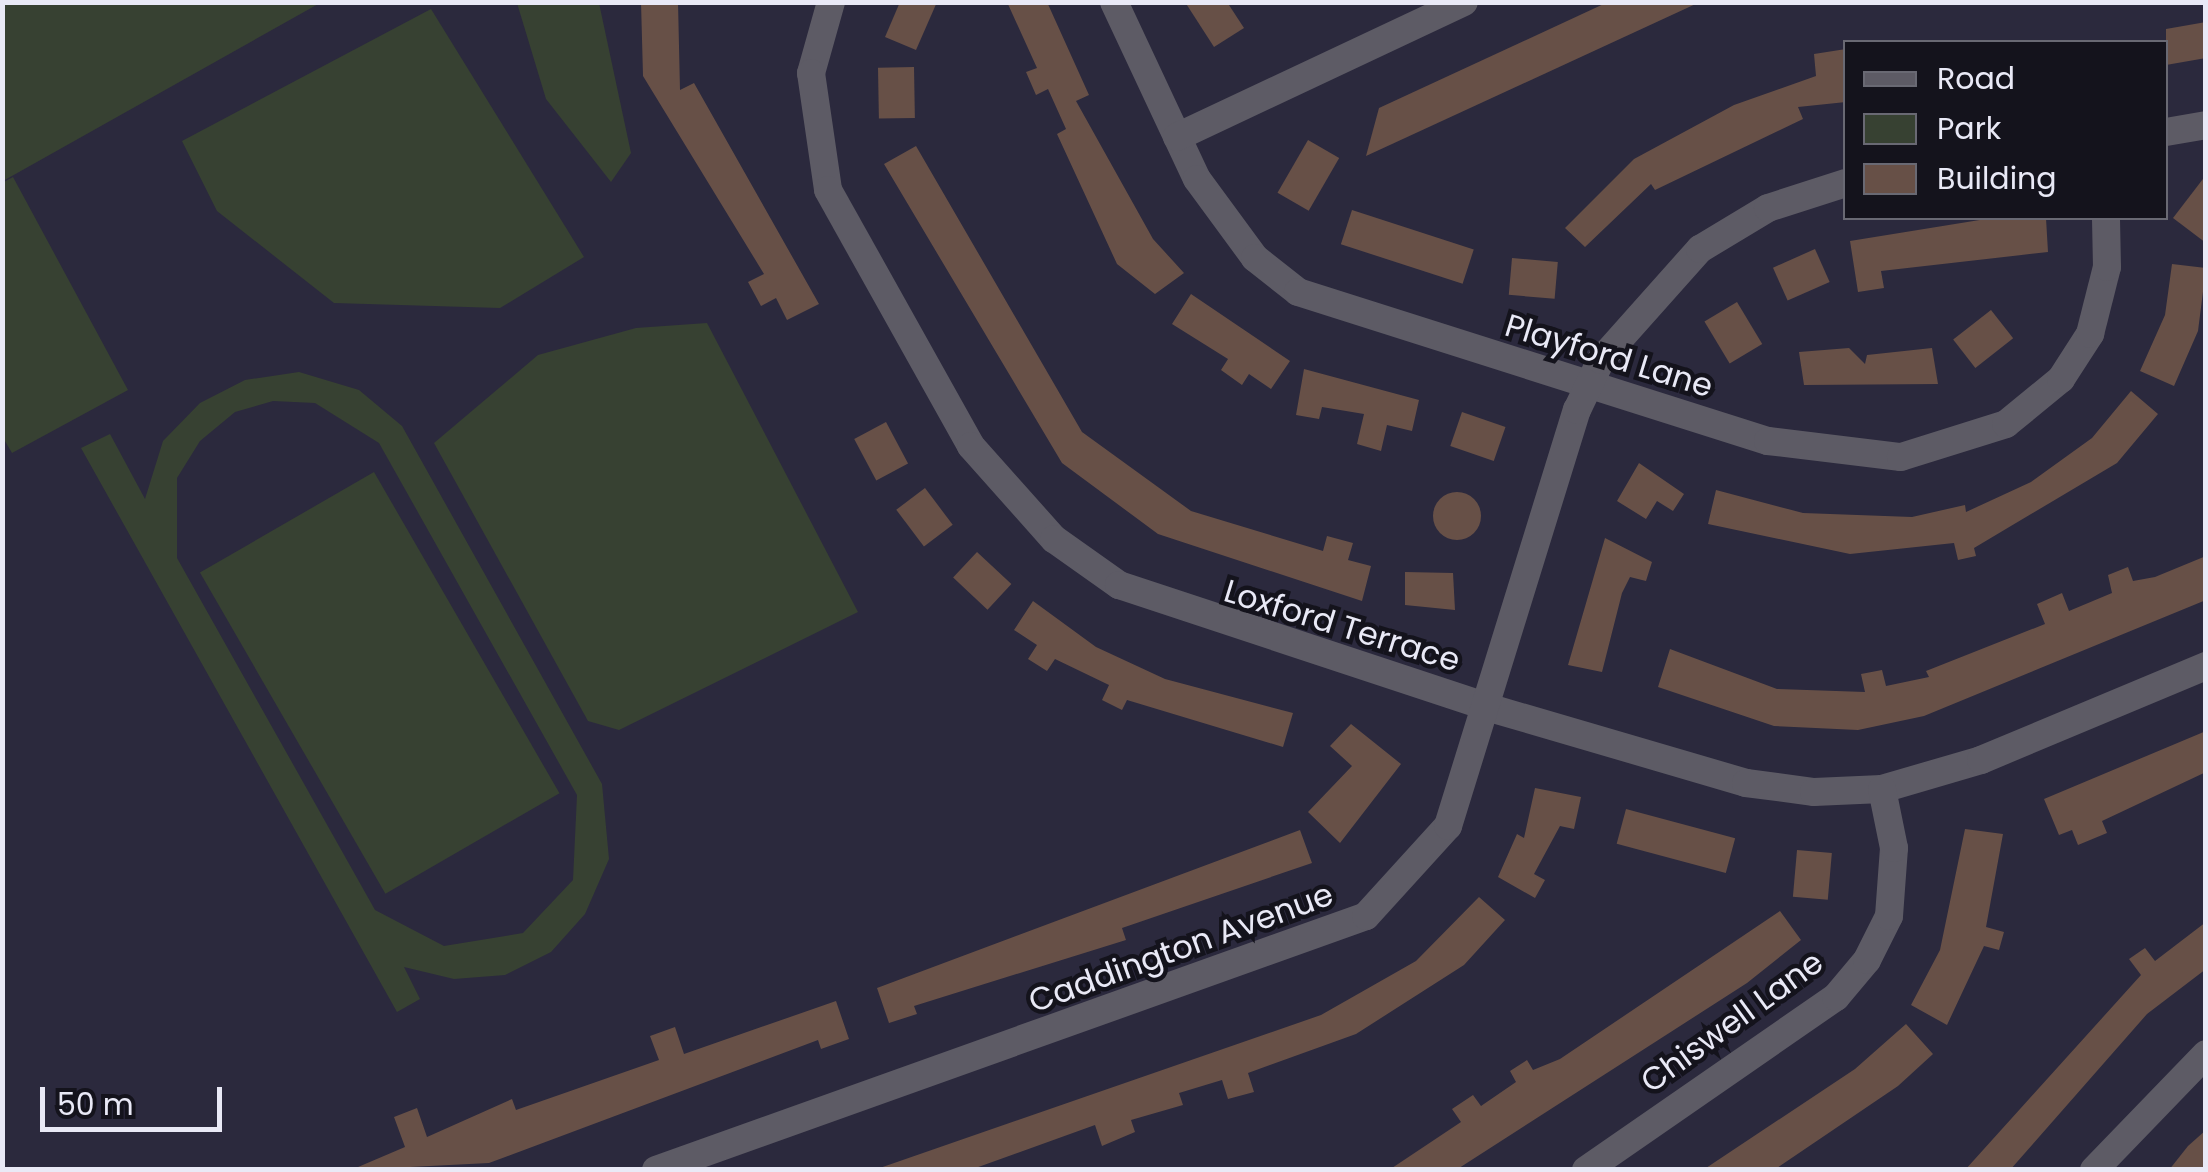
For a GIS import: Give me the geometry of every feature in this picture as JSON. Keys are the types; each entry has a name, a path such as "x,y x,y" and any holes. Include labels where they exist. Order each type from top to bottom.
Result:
{"street":[{"name":"Loxford Terrace","path":"831,2 812,73 828,190 971,446 1008,494 1119,585 1490,708 1746,783 1882,789 1982,760 2206,666"},
{"name":"Playford Lane","path":"1114,2 1177,137 1233,233 1298,292 1589,387 1836,455 1902,457 1957,444 2006,424 2061,379 2090,334 2107,267 2106,220"},
{"path":"1177,137 1464,2"},
{"path":"2168,132 2206,126"},
{"name":"Caddington Avenue","path":"656,1170 1366,916 1448,826 1490,708 1589,387 1656,287 1700,248 1768,208 1843,184"},
{"name":"Chiswell Lane","path":"1586,1170 1836,997 1868,960 1889,916 1894,848 1882,789"},
{"path":"2094,1170 2206,1054"}],"green space":[{"path":"3,2 320,2 320,3 3,181"},
{"path":"517,3 599,3 631,153 611,182 546,99"},
{"path":"431,9 584,257 500,308 334,303 217,211 182,141"},
{"path":"13,177 128,390 12,453 2,436 2,183"},
{"path":"707,323 858,612 619,730 588,721 434,443 538,355 636,328"},
{"path":"299,372 359,390 402,426 602,784 609,859 585,914 551,952 505,975 454,979 404,967 420,999 397,1012 81,448 110,434 145,499 163,441 200,403 245,380","holes":["273,401 315,403 379,443 577,795 573,880 523,933 444,946 375,910 177,558 177,478 200,441 235,412"]},
{"path":"374,472 560,793 385,894 200,572"}],"building":[{"path":"641,2 678,2 680,90 694,83 819,304 787,320 776,298 761,306 748,282 764,274 643,76"},
{"path":"900,2 937,2 916,50 885,37"},
{"path":"1007,2 1047,2 1089,95 1076,101 1153,239 1184,273 1155,294 1117,264 1057,134 1066,129 1048,89 1036,95 1026,72 1037,68"},
{"path":"1185,2 1227,2 1244,28 1214,47"},
{"path":"1608,2 1700,2 1366,156 1379,108"},
{"path":"2206,22 2206,58 2168,65 2166,29"},
{"path":"1843,49 1843,102 1798,107 1803,119 1655,190 1651,184 1585,247 1565,228 1634,159 1734,105 1816,76 1814,54"},
{"path":"914,67 915,118 879,119 878,68"},
{"path":"1308,140 1339,158 1309,211 1278,193"},
{"path":"916,146 1082,432 1191,511 1323,551 1327,536 1353,543 1348,560 1371,566 1362,601 1158,534 1062,463 884,164"},
{"path":"2206,175 2206,243 2173,218"},
{"path":"1352,210 1474,250 1463,284 1341,244"},
{"path":"1980,220 2046,220 2048,252 1881,271 1884,288 1858,292 1850,241"},
{"path":"1815,249 1830,282 1788,301 1773,268"},
{"path":"1512,258 1558,262 1555,299 1509,295"},
{"path":"2172,264 2206,268 2198,331 2174,386 2140,371 2165,315"},
{"path":"1191,294 1290,361 1271,389 1249,374 1242,385 1221,370 1228,359 1172,324"},
{"path":"1737,302 1762,344 1730,364 1704,322"},
{"path":"1991,310 2013,338 1975,368 1953,340"},
{"path":"1849,348 1865,364 1867,355 1932,348 1938,384 1804,385 1799,352"},
{"path":"1304,369 1419,400 1412,431 1387,425 1381,451 1357,444 1364,414 1322,407 1319,419 1296,415"},
{"path":"2131,391 2158,414 2117,463 1974,548 1976,556 1958,560 1954,543 1850,554 1708,524 1716,490 1803,513 1912,517 1965,505 1966,512 2031,482 2092,438"},
{"path":"1462,412 1505,427 1494,461 1450,446"},
{"path":"886,422 908,463 876,480 854,439"},
{"path":"1639,463 1684,494 1673,511 1657,501 1646,519 1617,501"},
{"path":"925,488 953,525 924,546 896,510"},
{"path":"1457,492 1474,499 1481,516 1474,533 1457,540 1440,533 1433,516 1440,499"},
{"path":"1605,538 1652,562 1646,581 1630,577 1622,593 1602,672 1568,665"},
{"path":"977,552 1011,584 988,610 953,578"},
{"path":"2206,556 2206,600 1924,716 1858,730 1774,726 1658,687 1670,649 1777,689 1865,692 1861,674 1882,670 1886,686 1929,677 1926,671 2045,624 2037,604 2062,593 2069,611 2112,593 2108,575 2128,567 2133,581 2155,577"},
{"path":"1405,572 1453,573 1455,610 1405,605"},
{"path":"1033,601 1096,647 1165,679 1293,713 1283,747 1127,700 1122,710 1102,700 1109,685 1055,659 1047,671 1028,659 1037,645 1014,630"},
{"path":"1351,724 1401,764 1340,843 1308,812 1352,766 1330,746"},
{"path":"2206,731 2206,772 2102,821 2107,833 2078,845 2072,830 2059,835 2044,799"},
{"path":"1535,788 1581,797 1574,829 1560,826 1534,874 1545,880 1535,898 1498,877 1517,834 1524,838"},
{"path":"1626,809 1735,838 1726,873 1617,844"},
{"path":"1965,829 2003,834 1986,927 2004,932 1999,950 1984,946 1947,1025 1911,1005 1940,950"},
{"path":"1300,830 1312,863 1122,928 1126,940 914,1006 917,1014 889,1023 877,988"},
{"path":"1797,850 1832,853 1828,900 1793,897"},
{"path":"1479,897 1505,920 1464,965 1356,1034 1248,1073 1254,1092 1228,1099 1222,1080 1179,1093 1183,1105 1131,1120 1135,1132 1102,1146 1095,1125 970,1170 874,1170 1321,1015 1416,961"},
{"path":"1780,911 1801,940 1747,983 1456,1170 1389,1170 1461,1122 1452,1109 1473,1095 1481,1106 1516,1082 1510,1071 1527,1060 1533,1070 1560,1059"},
{"path":"2206,922 2206,969 2147,1014 2010,1170 1965,1170 2141,975 2129,959 2145,948 2155,961"},
{"path":"836,1001 849,1039 821,1049 818,1040 489,1163 351,1170 405,1147 394,1117 417,1108 427,1137 512,1099 516,1110 659,1060 650,1036 675,1027 684,1054"},
{"path":"1906,1024 1933,1054 1898,1086 1774,1170 1703,1170 1855,1069"},
{"path":"2206,1130 2206,1170 2169,1170 2188,1146"}]}
